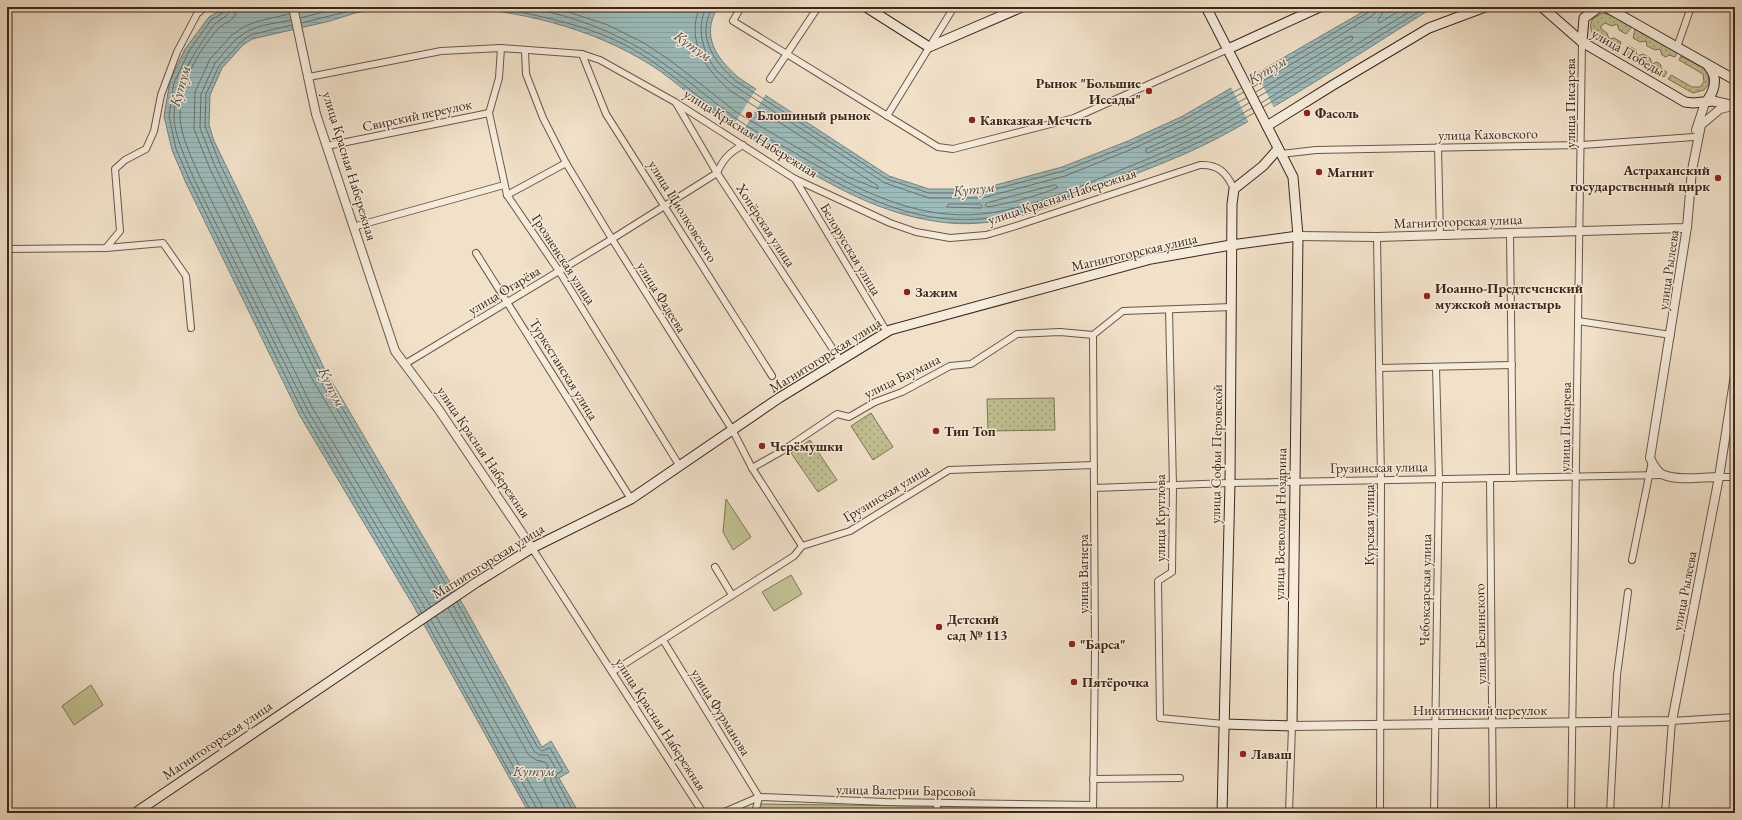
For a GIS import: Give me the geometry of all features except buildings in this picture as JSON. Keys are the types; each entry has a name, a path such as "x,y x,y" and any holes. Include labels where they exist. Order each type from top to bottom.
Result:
{"main road":[{"path":"866,7 880,11 929,47 1020,7"},
{"path":"1206,7 1280,151 1234,189"},
{"path":"1228,49 1320,7"},
{"path":"1265,122 1332,85 1429,28 1485,7"},
{"name":"улица Победы","path":"1542,7 1582,42 1685,102 1704,103"},
{"path":"1582,42 1584,18 1599,7"},
{"name":"улица Победы","path":"1606,7 1735,80"},
{"path":"1704,103 1714,88 1715,78 1712,70 1706,64"},
{"path":"1704,103 1713,101 1734,106"},
{"name":"улица Всеволода Ноздрина","path":"1280,151 1294,181 1298,236 1292,726"},
{"name":"улица Софьи Перовской","path":"1222,813 1230,483 1232,307 1231,245 1234,189"},
{"name":"Магнитогорская улица","path":"135,813 477,582 532,548 631,499 679,465 840,360 887,332 1151,259 1231,245 1298,236"},
{"name":"Никитинский переулок","path":"1224,724 1292,726"}],"street":[{"path":"106,248 120,232 116,169 125,160 146,149 154,131 161,95 177,52 197,14 205,7"},
{"name":"улица Красная Набережная","path":"293,7 316,114 395,351 443,416 532,548 702,813"},
{"path":"741,7 733,21 786,55 938,147 953,150 1074,118 1228,49"},
{"path":"770,79 818,7"},
{"path":"887,116 954,7"},
{"path":"1677,47 1691,7"},
{"name":"улица Писарева","path":"1571,813 1578,321 1581,232 1582,42"},
{"name":"улица Красная Набережная","path":"309,77 441,51 500,48 582,54 600,60 675,102 795,179 890,223 916,232 950,238 986,235 1200,165 1211,165 1222,171 1229,178 1234,189"},
{"name":"Грозненская улица","path":"500,48 499,78 489,113 507,195 559,271 679,465"},
{"name":"улица Фадеева","path":"525,51 526,74 543,118 566,163 732,431 752,468 802,546"},
{"name":"улица Циолковского","path":"582,54 606,114 666,205 772,376"},
{"name":"Хопёрская улица","path":"675,102 717,172 840,360"},
{"path":"1692,170 1694,137 1704,103"},
{"name":"улица Рылеева","path":"1632,560 1652,461 1650,458 1687,227 1692,170 1701,125 1720,109 1734,106"},
{"name":"Свирский переулок","path":"327,146 489,113"},
{"name":"улица Каховского","path":"1280,151 1582,145 1694,137"},
{"path":"717,172 722,161 733,150 743,145"},
{"path":"1438,147 1440,236"},
{"path":"507,195 566,163"},
{"name":"улица Огарёва","path":"405,364 612,239 717,172"},
{"name":"Белорусская улица","path":"795,179 887,332"},
{"path":"354,227 504,186"},
{"name":"Магнитогорская улица","path":"1298,236 1440,236 1687,227"},
{"path":"1510,234 1514,478"},
{"name":"Курская улица","path":"1377,237 1381,480 1380,813"},
{"path":"7,249 106,248 163,243 186,276 191,328"},
{"name":"Туркестанская улица","path":"476,253 631,499"},
{"path":"1093,335 1123,311 1232,307"},
{"name":"улица Круглова","path":"1169,310 1173,486 1172,572 1158,581 1160,718 1224,724"},
{"path":"1578,321 1671,334"},
{"name":"улица Баумана","path":"752,468 782,451 837,414 848,418 874,402 902,392 950,366 971,364 1018,334 1060,332 1093,335"},
{"name":"улица Вагнера","path":"1093,335 1095,653 1093,813"},
{"path":"1379,368 1512,365"},
{"name":"Чебоксарская улица","path":"1434,813 1439,479 1436,367"},
{"name":"улица Рылеева","path":"1665,813 1672,721 1719,477 1735,375"},
{"path":"1652,461 1657,470 1663,475"},
{"name":"Грузинская улица","path":"612,672 794,556 802,546 850,531 950,470 1094,465"},
{"name":"Грузинская улица","path":"1094,488 1294,481 1649,475 1681,477 1735,477"},
{"name":"улица Белинского","path":"1490,478 1494,724 1493,813"},
{"path":"716,567 732,595"},
{"path":"1610,813 1613,722 1617,675 1628,592"},
{"name":"улица Фурманова","path":"663,640 759,797"},
{"name":"Никитинский переулок","path":"1292,726 1672,721 1735,717"},
{"name":"улица Всеволода Ноздрина","path":"1290,813 1292,726"},
{"path":"1093,779 1180,778"},
{"path":"755,813 759,797"},
{"name":"улица Валерии Барсовой","path":"722,813 759,797 937,803 1093,805"},
{"path":"937,803 937,813"}],"green space":[{"path":"1603,13 1610,15 1632,27 1626,34 1619,30 1617,24 1612,26 1605,23 1601,26 1601,29 1607,33 1609,39 1614,38 1621,42 1619,51 1597,39 1593,35 1591,24 1593,18"},
{"path":"1635,29 1677,53 1675,57 1669,55 1666,57 1662,55 1660,49 1655,50 1647,46 1646,41 1640,42 1633,38"},
{"path":"1629,46 1636,50 1637,56 1643,54 1650,58 1652,64 1657,62 1661,65 1661,69 1667,72 1664,77 1622,53"},
{"path":"1681,56 1703,68 1708,73 1709,84 1704,90 1693,93 1668,79 1671,75 1692,87 1700,87 1704,82 1703,74 1679,60"},
{"path":"1054,398 1055,430 988,431 987,399"},
{"path":"871,413 893,447 873,460 851,426"},
{"path":"810,440 837,480 818,492 791,453"},
{"path":"726,499 751,537 733,550 723,532"},
{"path":"791,575 802,594 774,611 762,592"},
{"path":"91,685 103,705 74,725 62,706"},
{"path":"758,804 1080,808 1080,813 758,813"}],"water":[{"name":"Кутум","path":"225,7 393,7 355,13 330,21 252,39 243,45 222,68 210,95 209,125 214,141 325,370 465,608 542,747 551,741 569,772 559,778 579,813 529,813 413,605 300,416 186,183 172,150 164,116 170,81 185,49 209,17"},
{"name":"Кутум","path":"461,7 718,7 713,18 711,37 718,55 739,78 889,176 929,189 981,189 1062,167 1128,141 1181,117 1371,7 1434,7 1299,92 1244,124 1202,146 1046,208 1008,219 969,224 927,220 907,215 868,202 850,194 723,121 660,71 614,45 565,26 540,19"}],"pier":[{"path":"1256,72 1274,108 1249,123 1231,87"},
{"path":"757,88 766,94 741,134 731,129"}],"place":[{"name":"Рынок \"Большие Иссады\"","path":"1149,91"},
{"name":"Фасоль","path":"1307,113"},
{"name":"Блошиный рынок","path":"749,115"},
{"name":"Кавказкая Мечеть","path":"972,120"},
{"name":"Магнит","path":"1319,172"},
{"name":"Астраханский государственный цирк","path":"1718,178"},
{"name":"Зажим","path":"907,292"},
{"name":"Иоанно-Предтеченский мужской монастырь","path":"1427,296"},
{"name":"Тип Топ","path":"936,431"},
{"name":"Черёмушки","path":"762,446"},
{"name":"Детский сад № 113","path":"939,627"},
{"name":"\"Барса\"","path":"1072,644"},
{"name":"Пятёрочка","path":"1074,682"},
{"name":"Лаваш","path":"1243,754"}]}
